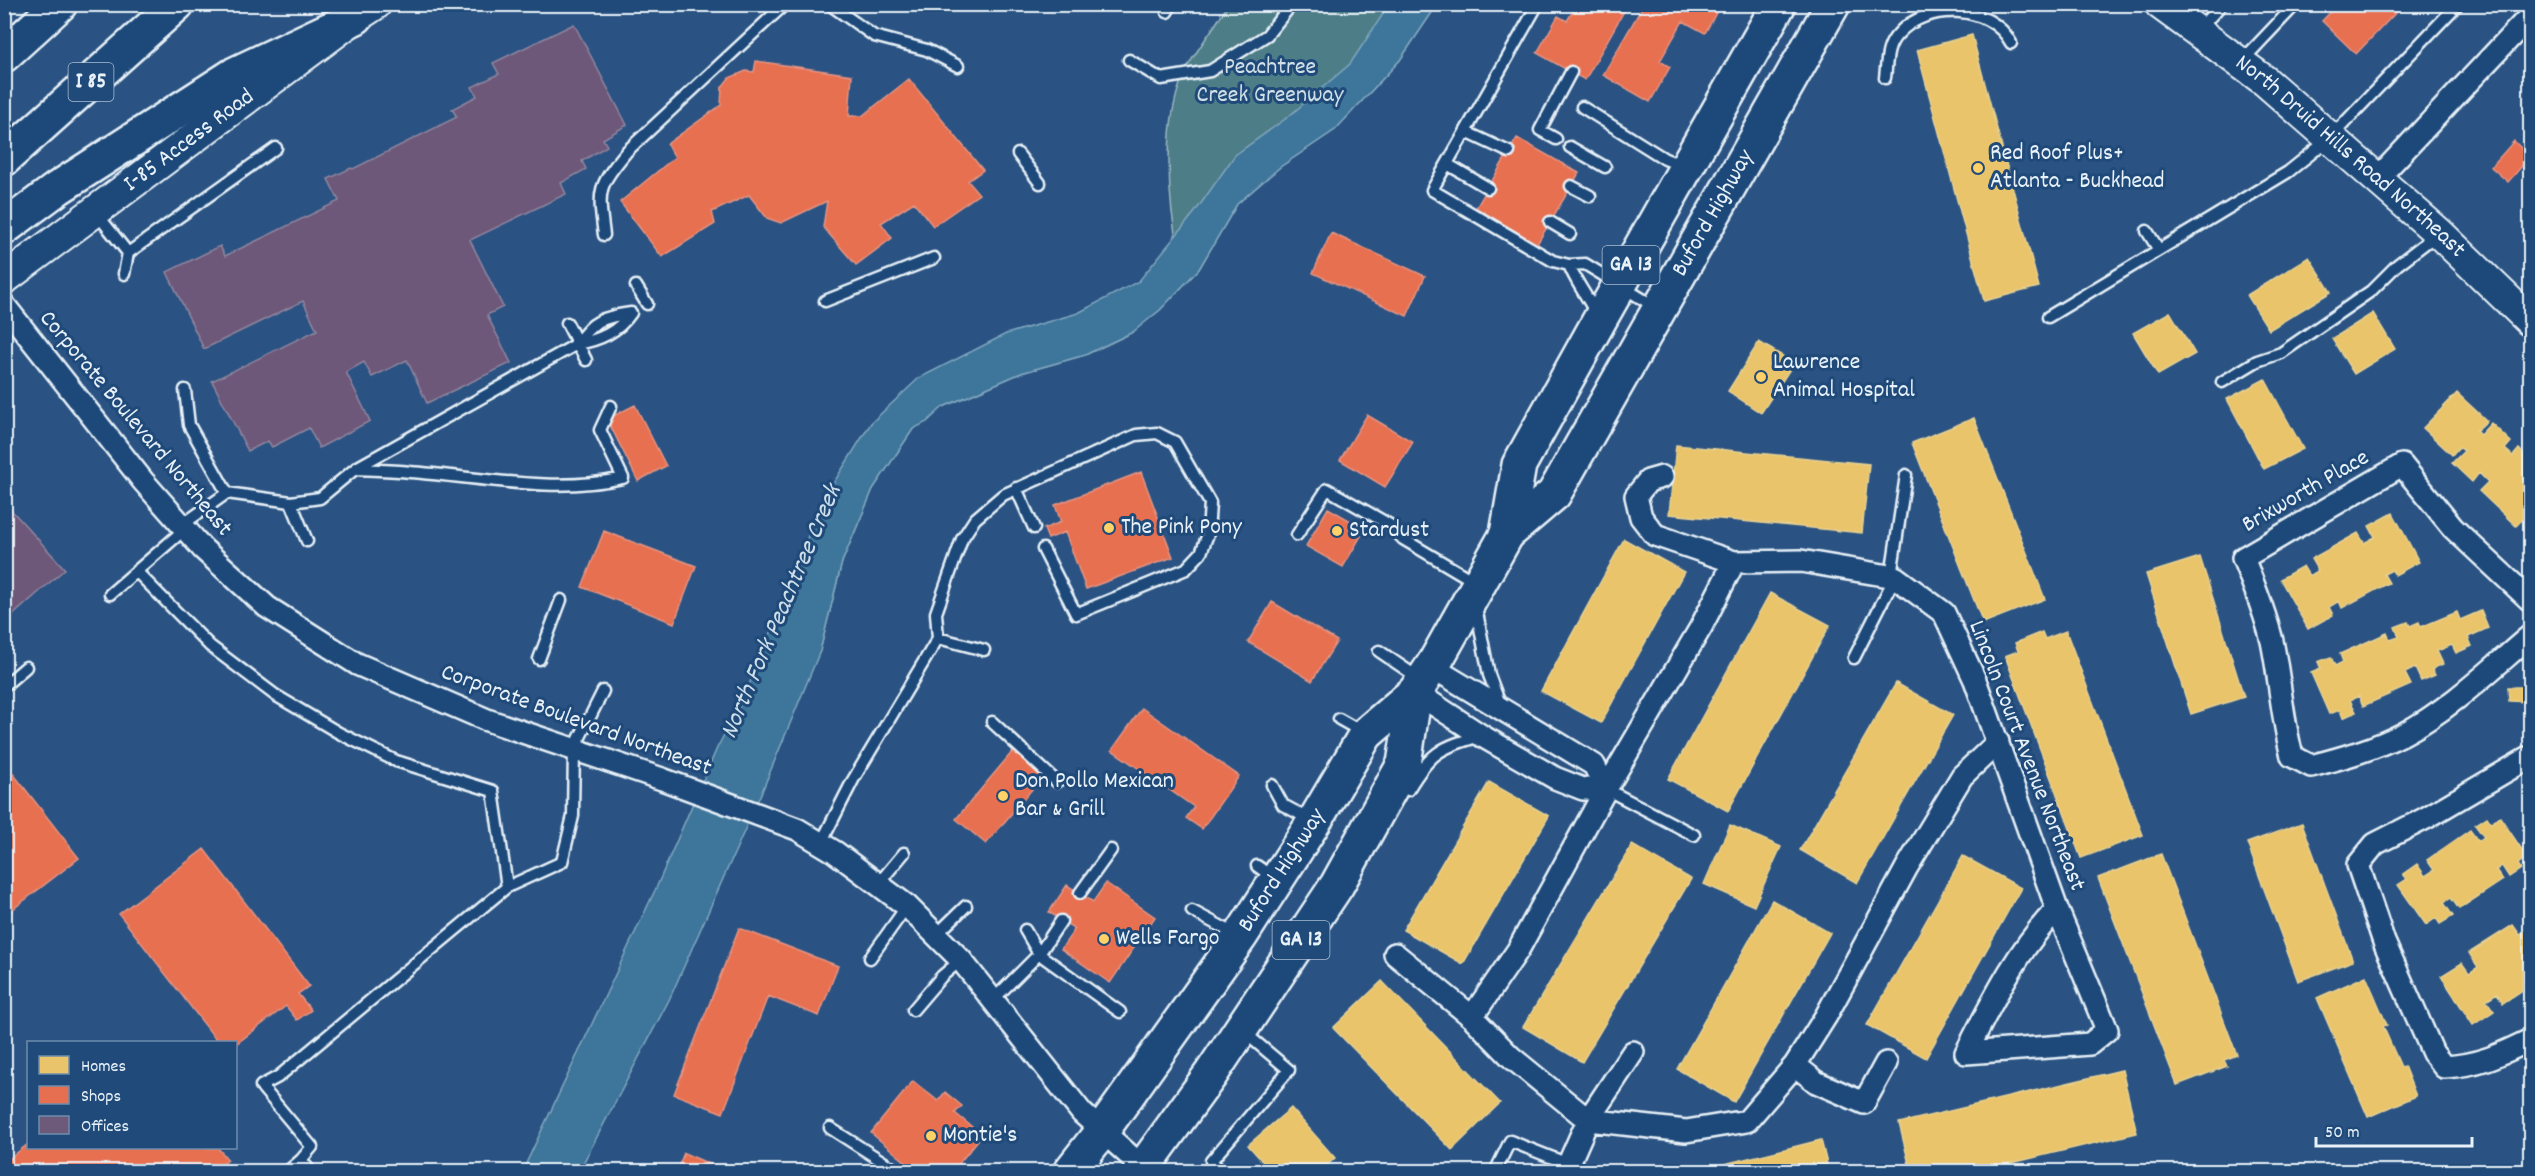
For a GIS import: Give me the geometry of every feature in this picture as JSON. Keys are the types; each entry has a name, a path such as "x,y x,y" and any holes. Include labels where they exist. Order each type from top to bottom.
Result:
{"main road":[{"path":"4,55 60,4"},
{"name":"I 85","path":"4,159 177,4"},
{"name":"Buford Highway","path":"1507,534 1554,494 1833,4"},
{"name":"North Druid Hills Road Northeast","path":"2160,4 2265,81 2439,233 2530,321"},
{"name":"Buford Highway","path":"1144,1170 1337,885 1358,858 1404,764 1423,680 1507,534 1520,465 1773,7"},
{"path":"4,228 58,188 226,79 366,11"},
{"name":"I-85 Access Road","path":"4,279 366,11"},
{"path":"31,259 61,230 217,110 224,100 226,79"},
{"name":"Buford Highway","path":"1070,1172 1102,1131 1240,937 1267,873 1314,822 1352,726 1423,680"}],"street":[{"path":"2378,178 2530,16"},
{"name":"Corporate Boulevard Northeast","path":"4,305 143,481 203,549 267,607 357,664 487,720 662,779 797,829 821,843 907,906 961,960 1082,1113 1144,1170"},
{"name":"Brixworth Place","path":"2530,600 2453,528 2402,465 2243,558 2262,606 2272,642 2286,733 2292,756 2312,766 2351,756 2403,734 2451,703 2530,636"},
{"name":"Lincoln Court Avenue Northeast","path":"1662,477 1648,481 1636,496 1641,517 1655,535 1734,562 1801,561 1893,577 1944,613 1975,680 2057,909 2107,1030 2090,1044 1966,1053 1997,993 2037,930 2057,909"},
{"path":"1472,1017 1518,950 1605,789 1701,627 1734,562"},
{"path":"1423,680 1503,710 1520,740 1547,756 1555,778 1583,789 1605,789"},
{"path":"1423,680 1482,736 1520,740 1547,756 1594,765 1605,789"},
{"path":"1395,954 1472,1017 1511,1057 1588,1120 1686,1131 1747,1120 1794,1065 1826,1016 1907,867 1962,776 1998,742"},
{"path":"2530,757 2426,818 2375,844 2358,865 2384,942 2433,1053 2444,1067 2469,1066 2491,1059 2530,1040"},
{"path":"1566,1168 1588,1120 1633,1052"},
{"path":"1794,1065 1816,1082 1864,1103 1886,1063"}],"lane":[{"path":"604,236 599,194 608,174 627,151 785,4"},
{"path":"829,4 874,36 927,50 958,66"},
{"path":"1129,60 1161,80 1210,71 1267,35 1292,4"},
{"path":"1538,4 1432,190 1553,261 1569,265 1585,264 1659,309"},
{"path":"2197,32 2222,4"},
{"path":"2240,63 2296,4"},
{"path":"2048,317 2288,172 2329,139 2458,4"},
{"path":"1885,78 1887,51 1897,34 1914,20 1936,13 1965,13 1986,17 2005,32 2011,43"},
{"path":"1556,139 1540,130 1571,72"},
{"path":"1582,107 1665,159 1686,168"},
{"path":"1466,132 1509,152"},
{"path":"1570,147 1605,167"},
{"path":"124,274 128,253 276,148"},
{"path":"1018,154 1040,183"},
{"path":"1447,164 1488,188"},
{"path":"1571,186 1590,196"},
{"path":"95,211 128,253"},
{"path":"1550,222 1570,234"},
{"path":"2147,231 2159,250"},
{"path":"2222,382 2258,361 2281,353 2371,291 2397,265 2439,233"},
{"path":"825,301 934,258"},
{"path":"1569,265 1575,280 1590,300 1599,321"},
{"path":"636,286 647,304"},
{"path":"567,323 586,360"},
{"path":"110,594 184,527 227,492 291,502 320,498 355,469 577,344"},
{"path":"185,390 189,425 227,492"},
{"path":"355,469 410,472 523,484 608,482 623,478 600,430 611,406"},
{"path":"821,843 853,780 938,638 936,613 962,539 975,519 1003,495 1016,488 1136,435 1157,433 1175,442 1210,503 1208,534 1201,553 1186,569 1076,614 1043,549"},
{"path":"1854,658 1893,577 1906,475"},
{"path":"1016,488 1034,528"},
{"path":"1297,535 1327,489 1390,525 1403,539 1476,589 1489,675 1503,710"},
{"path":"291,502 307,541"},
{"path":"136,571 210,646 275,695 339,733 396,761 493,791 507,887"},
{"path":"539,659 561,600"},
{"path":"938,638 984,650"},
{"path":"1379,651 1423,680"},
{"path":"4,686 26,667"},
{"path":"287,1172 301,1161 312,1147 261,1086 278,1077 507,887 561,862 573,816 574,749 603,691"},
{"path":"992,722 1057,782"},
{"path":"1400,802 1431,756 1453,743 1482,736"},
{"path":"1272,785 1283,805 1314,822"},
{"path":"1605,789 1694,834"},
{"path":"1080,893 1111,850"},
{"path":"878,884 904,853"},
{"path":"870,958 907,906"},
{"path":"936,935 966,906"},
{"path":"1192,911 1240,937"},
{"path":"993,1000 1039,954 1061,921"},
{"path":"1025,930 1039,954 1120,1012"},
{"path":"913,1010 942,976 961,960"},
{"path":"1222,1172 1211,1161 1289,1070 1241,1029"},
{"path":"830,1128 899,1172"},
{"path":"1495,1172 1510,1141 1566,1168"},
{"path":"301,1161 311,1172"}],"green space":[{"name":"Peachtree Creek Greenway","path":"1228,5 1437,5 1400,60 1335,130 1280,167 1237,204 1199,269 1160,310 1127,335 1085,355 1021,373 943,407 913,429 873,489 842,562 820,651 549,1172 907,416 1180,260 1170,188 1170,135 1173,110 1179,86 1188,66"}],"water":[{"name":"Peachtree Creek Greenway","path":"1386,5 1437,5 1400,60 1335,130 1280,167 1237,204 1199,269 1160,310 1133,332 1085,355 1021,373 943,407 927,422 913,429 873,489 842,562 820,651 763,789 669,1000 579,1171 522,1172 657,886 717,748 744,698 763,648 775,625 819,506 871,423 919,378 1006,334 1078,313 1139,281 1195,212 1235,155 1288,117 1350,64 1383,14"}],"building: Homes":[{"name":"Red Roof Plus+ Atlanta - Buckhead","path":"1972,35 2039,287 1984,301 1917,50"},
{"path":"2309,257 2331,292 2269,330 2247,295"},
{"path":"2170,312 2195,354 2158,375 2133,333"},
{"path":"2373,313 2395,349 2354,374 2332,339"},
{"name":"Lawrence Animal Hospital","path":"1759,342 1794,363 1761,413 1728,391"},
{"path":"2265,379 2303,449 2264,469 2227,399"},
{"path":"2457,393 2487,421 2476,431 2480,435 2491,423 2511,442 2505,449 2513,456 2519,449 2530,461 2530,526 2523,519 2516,526 2479,491 2488,482 2479,473 2472,482 2452,463 2464,451 2459,447 2452,455 2423,428"},
{"path":"1974,418 2045,599 1983,623 1912,443"},
{"path":"1676,445 1869,464 1862,533 1669,514"},
{"path":"2393,513 2419,562 2395,575 2392,570 2384,574 2389,583 2342,608 2339,601 2329,607 2333,615 2308,629 2280,579 2303,566 2309,576 2318,571 2311,559 2358,533 2364,543 2375,537 2369,526"},
{"path":"1624,539 1684,572 1601,723 1541,691"},
{"path":"2200,557 2244,697 2191,714 2146,574"},
{"path":"1770,593 1830,625 1728,811 1668,779"},
{"path":"2481,611 2488,628 2468,637 2472,646 2456,653 2452,645 2437,651 2443,664 2432,669 2435,675 2421,681 2415,668 2405,673 2411,685 2363,706 2359,696 2350,700 2356,712 2343,718 2340,710 2329,714 2311,673 2321,669 2318,662 2331,657 2335,666 2343,662 2340,654 2387,633 2390,640 2399,637 2395,627 2408,622 2410,626 2419,622 2421,627 2457,612 2460,620"},
{"path":"2066,631 2143,835 2081,858 2005,656 2018,651 2015,643 2042,632 2045,639"},
{"path":"1896,683 1953,715 1857,883 1800,850"},
{"path":"2508,687 2530,687 2530,702 2509,701"},
{"path":"1489,782 1549,816 1463,964 1403,930"},
{"path":"2487,817 2491,823 2500,817 2527,857 2518,864 2521,869 2509,877 2502,866 2496,870 2503,880 2459,909 2451,898 2444,903 2453,916 2440,924 2436,918 2426,925 2398,885 2407,879 2403,874 2417,864 2425,876 2434,870 2427,860 2470,830 2478,841 2484,837 2475,825"},
{"path":"2302,823 2353,961 2298,981 2247,843"},
{"path":"1730,825 1781,847 1754,906 1704,884"},
{"path":"1632,845 1691,879 1582,1062 1523,1027"},
{"path":"2161,854 2237,1055 2224,1060 2227,1066 2177,1085 2098,878"},
{"path":"1963,856 2021,888 1926,1058 1867,1025"},
{"path":"1772,900 1830,933 1734,1102 1677,1069"},
{"path":"2530,911 2530,928 2523,916"},
{"path":"2513,925 2520,935 2530,928 2530,985 2503,1003 2497,993 2486,1000 2494,1011 2473,1025 2441,976 2462,963 2469,973 2478,967 2469,953"},
{"path":"2366,976 2387,1025 2383,1026 2401,1067 2404,1066 2416,1096 2368,1117 2317,998"},
{"path":"1382,981 1500,1103 1452,1150 1333,1028"},
{"path":"2122,1070 2137,1133 1974,1172 1911,1172 1899,1123"},
{"path":"1291,1108 1335,1158 1320,1172 1272,1172 1248,1145"},
{"path":"1821,1140 1829,1172 1692,1172"}],"building: Shops":[{"path":"1577,4 1628,4 1585,80 1537,53 1558,16 1567,21"},
{"path":"1644,4 1721,4 1705,33 1683,21 1660,61 1670,67 1650,102 1603,75"},
{"path":"2338,4 2404,4 2356,54 2322,21"},
{"path":"756,61 852,75 849,116 862,116 909,79 983,170 968,181 979,194 933,226 914,202 881,223 892,238 856,265 823,227 827,201 781,223 767,218 749,195 712,212 715,224 662,257 620,202 675,157 667,144 721,105 722,87 729,78 746,71 754,72"},
{"path":"1517,138 1579,173 1537,244 1476,208"},
{"path":"2514,141 2530,157 2508,182 2491,167"},
{"path":"1331,233 1425,276 1407,316 1313,273"},
{"path":"635,405 666,466 638,481 607,419"},
{"path":"1367,415 1413,442 1385,487 1340,460"},
{"path":"1141,472 1173,557 1086,589 1065,532 1048,539 1044,529 1061,522 1055,505"},
{"path":"1328,508 1365,529 1343,567 1306,546"},
{"path":"604,531 696,566 674,623 582,587"},
{"path":"1272,602 1337,641 1312,681 1248,642"},
{"path":"1142,708 1239,776 1202,829 1186,818 1194,807 1112,750"},
{"path":"1013,751 1043,776 986,844 956,819"},
{"path":"4,764 79,858 4,916"},
{"path":"204,849 309,986 298,994 311,1010 297,1020 286,1006 237,1043 237,1041 217,1041 119,914"},
{"name":"Wells Fargo","path":"1106,883 1155,917 1110,983 1061,949 1075,929 1049,912 1067,885 1093,902"},
{"path":"739,928 838,966 819,1016 768,996 723,1113 674,1094"},
{"path":"913,1081 938,1101 945,1092 962,1106 955,1113 982,1135 952,1172 918,1172 871,1133"},
{"path":"27,1145 27,1149 219,1149 228,1160 213,1172 4,1172 4,1163"},
{"path":"684,1153 719,1168 718,1172 676,1172"}],"building: Offices":[{"path":"574,24 627,125 603,139 607,146 582,161 586,169 561,183 566,194 470,240 503,307 487,315 511,363 427,403 407,360 372,377 364,362 346,372 370,421 319,448 309,428 272,447 268,441 248,451 212,381 317,330 303,301 204,349 167,272 220,246 225,256 339,201 328,179 353,169 457,117 452,109 477,96 472,87 499,74 493,63"},
{"path":"4,502 65,569 4,623"}],"place":[{"name":"Red Roof Plus+ Atlanta - Buckhead","path":"1978,168"},
{"name":"Lawrence Animal Hospital","path":"1761,377"},
{"name":"The Pink Pony","path":"1109,528"},
{"name":"Stardust","path":"1337,531"},
{"name":"Don Pollo Mexican Bar & Grill","path":"1003,796"},
{"name":"Wells Fargo","path":"1104,939"},
{"name":"Montie's","path":"931,1136"}],"water label":[{"name":"North Fork Peachtree Creek","path":"782,612"}]}
